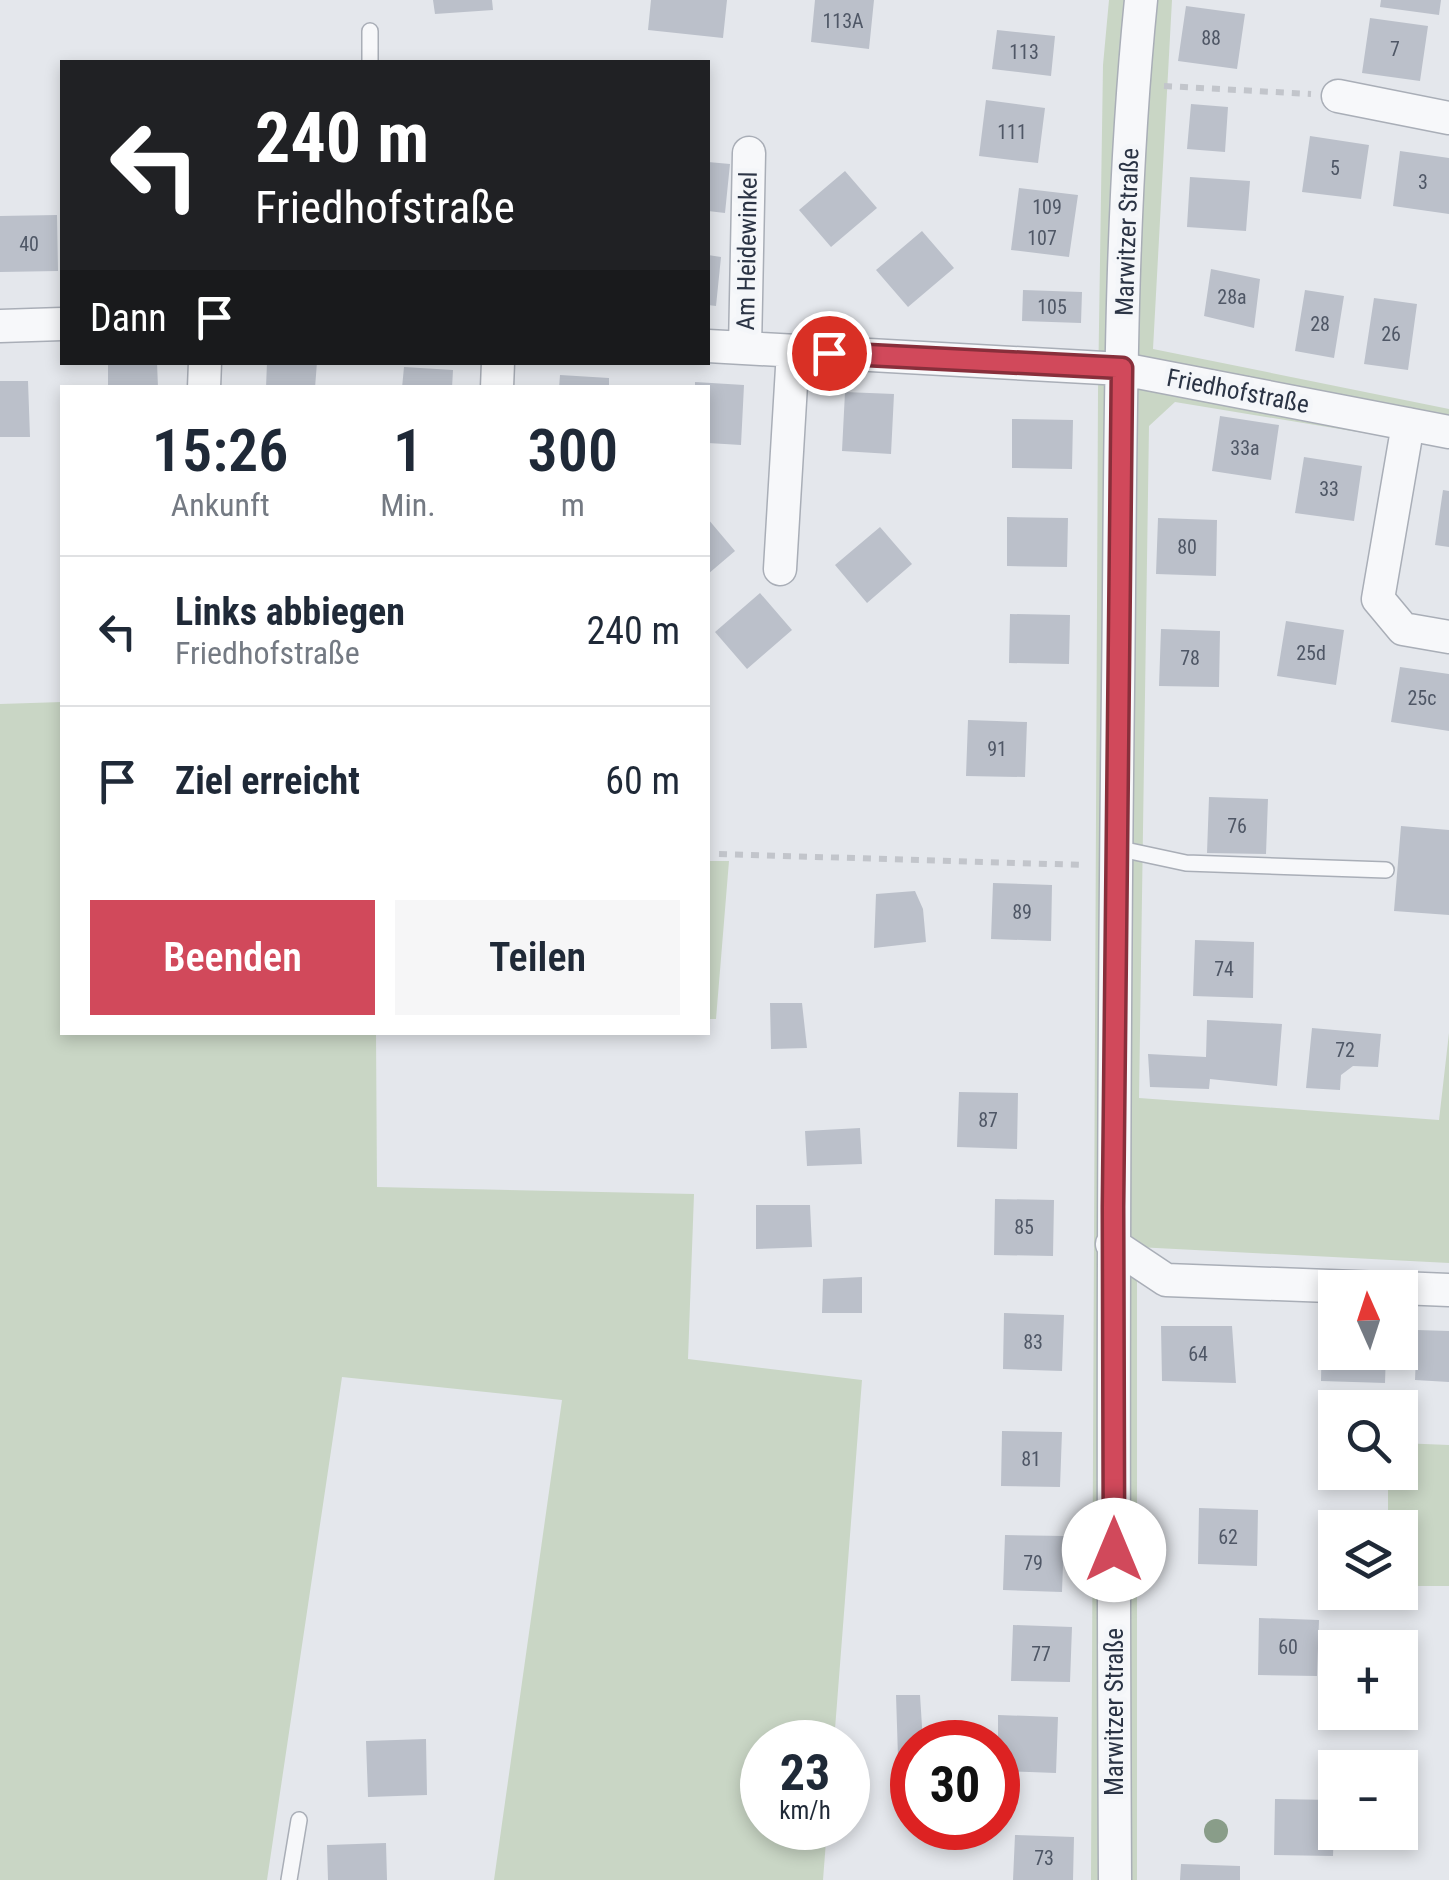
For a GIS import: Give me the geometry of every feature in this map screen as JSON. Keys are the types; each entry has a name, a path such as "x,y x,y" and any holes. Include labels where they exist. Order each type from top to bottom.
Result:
{"street":[{"name":"Marwitzer Straße","path":"1115,1880 1112,1244 1122,368 1132,84 1141,0"},
{"path":"1338,96 1449,118"},
{"name":"Am Heidewinkel","path":"744,348 749,153"},
{"path":"0,326 60,324"},
{"name":"Friedhofstraße","path":"710,346 1122,368 1449,432"},
{"path":"780,570 792,351"},
{"path":"1408,424 1378,598 1402,629 1449,637"},
{"path":"1112,1244 1166,1280 1318,1286"},
{"path":"1418,1289 1449,1290"}],"lane":[{"path":"370,31 370,60"},
{"path":"1116,857 1386,870"},
{"path":"289,1880 299,1820"}],"path":[{"path":"1132,84 1338,96"},
{"path":"718,854 1116,857"}],"green space":[{"path":"1109,0 1172,0 1153,349 1449,409 1449,447 1175,402 1149,426 1139,1098 1439,1120 1449,1033 1449,1263 1137,1247 1137,1880 1091,1880 1098,392 1103,65"},
{"path":"60,702 60,1035 376,1035 377,1187 694,1194 688,1359 862,1380 836,1720 740,1720 740,1850 825,1850 823,1880 494,1880 562,1400 342,1377 267,1880 0,1880 0,704"},
{"path":"710,861 729,861 716,1019 710,1019"},
{"path":"1418,1444 1449,1445 1449,1586 1418,1586 1418,1510 1388,1510 1388,1490 1418,1490"}],"building":[{"path":"433,0 492,0 493,10 435,14"},
{"path":"651,0 727,0 723,38 648,30"},
{"path":"815,0 874,0 869,49 811,42"},
{"path":"1381,0 1441,0 1439,15 1380,7"},
{"path":"1186,6 1245,14 1237,69 1178,61"},
{"path":"1370,18 1428,26 1420,81 1362,73"},
{"path":"997,30 1055,36 1051,76 992,69"},
{"path":"986,100 1045,108 1038,163 979,156"},
{"path":"1191,104 1228,107 1225,152 1187,149"},
{"path":"1310,136 1369,145 1361,199 1302,192"},
{"path":"1400,151 1449,158 1449,214 1393,206"},
{"path":"710,162 730,164 725,213 710,211"},
{"path":"845,171 877,208 831,247 799,210"},
{"path":"1190,177 1250,181 1246,231 1187,227"},
{"path":"1019,188 1078,195 1069,257 1011,250"},
{"path":"57,215 58,271 0,272 0,216"},
{"path":"922,231 954,268 908,307 876,270"},
{"path":"710,255 721,257 716,306 710,305"},
{"path":"1211,269 1260,279 1254,328 1204,316"},
{"path":"1023,290 1082,292 1081,323 1022,321"},
{"path":"1305,290 1344,296 1334,358 1295,351"},
{"path":"1374,298 1417,304 1408,370 1364,364"},
{"path":"108,365 157,365 158,385 108,385"},
{"path":"267,365 317,365 315,385 266,385"},
{"path":"404,367 453,370 452,385 402,385"},
{"path":"560,375 609,378 609,385 559,385"},
{"path":"0,381 28,381 30,437 0,437"},
{"path":"695,382 744,385 741,445 710,443 710,385"},
{"path":"845,392 894,394 891,454 842,451"},
{"path":"1220,416 1279,425 1271,480 1212,471"},
{"path":"1012,419 1073,420 1072,469 1012,468"},
{"path":"1304,457 1362,466 1354,521 1295,513"},
{"path":"1443,490 1449,491 1449,547 1435,545"},
{"path":"1007,517 1068,518 1067,567 1007,566"},
{"path":"1158,518 1217,520 1216,576 1156,574"},
{"path":"710,521 735,551 710,572"},
{"path":"880,527 912,564 867,603 835,565"},
{"path":"760,593 792,630 747,669 715,632"},
{"path":"1010,614 1070,615 1069,664 1009,663"},
{"path":"1286,621 1344,630 1336,685 1277,676"},
{"path":"1161,629 1220,631 1219,687 1159,686"},
{"path":"1400,667 1449,674 1449,731 1391,722"},
{"path":"968,720 1027,722 1025,777 966,776"},
{"path":"1209,797 1268,799 1266,854 1207,853"},
{"path":"1401,826 1449,830 1449,915 1394,911"},
{"path":"993,883 1052,885 1051,941 991,939"},
{"path":"915,891 923,909 926,942 874,948 876,894"},
{"path":"1195,940 1254,942 1253,998 1193,996"},
{"path":"770,1003 802,1003 807,1048 771,1049"},
{"path":"1207,1020 1282,1024 1277,1086 1210,1079 1209,1089 1150,1087 1148,1054 1206,1057"},
{"path":"1312,1028 1381,1034 1378,1067 1353,1066 1341,1075 1340,1090 1306,1088"},
{"path":"959,1092 1018,1093 1017,1149 957,1147"},
{"path":"860,1128 862,1164 807,1166 805,1131"},
{"path":"995,1199 1054,1200 1053,1256 994,1255"},
{"path":"756,1205 810,1205 812,1247 756,1249"},
{"path":"862,1277 862,1313 822,1313 823,1279"},
{"path":"1004,1313 1064,1315 1062,1371 1003,1369"},
{"path":"1161,1326 1232,1326 1236,1383 1162,1381"},
{"path":"1418,1330 1449,1331 1449,1382 1415,1380"},
{"path":"1321,1370 1385,1370 1385,1383 1321,1381"},
{"path":"1002,1431 1062,1432 1060,1487 1001,1486"},
{"path":"1199,1508 1258,1510 1257,1566 1198,1564"},
{"path":"1005,1535 1064,1536 1062,1592 1003,1590"},
{"path":"1259,1618 1319,1620 1317,1676 1258,1675"},
{"path":"1013,1625 1072,1627 1070,1682 1011,1681"},
{"path":"896,1695 920,1695 922,1720 897,1720"},
{"path":"998,1715 1058,1717 1056,1773 1020,1772 1020,1720 998,1720"},
{"path":"426,1739 427,1795 368,1797 366,1741"},
{"path":"1275,1799 1318,1800 1318,1850 1333,1850 1333,1856 1274,1855"},
{"path":"1020,1835 1074,1837 1073,1880 1013,1880 1014,1850 1020,1850"},
{"path":"386,1843 387,1880 328,1880 327,1845"},
{"path":"1181,1864 1240,1866 1240,1880 1180,1880"}],"route":[{"path":"829,353 1122,368 1113,1207 1114,1550"}]}
